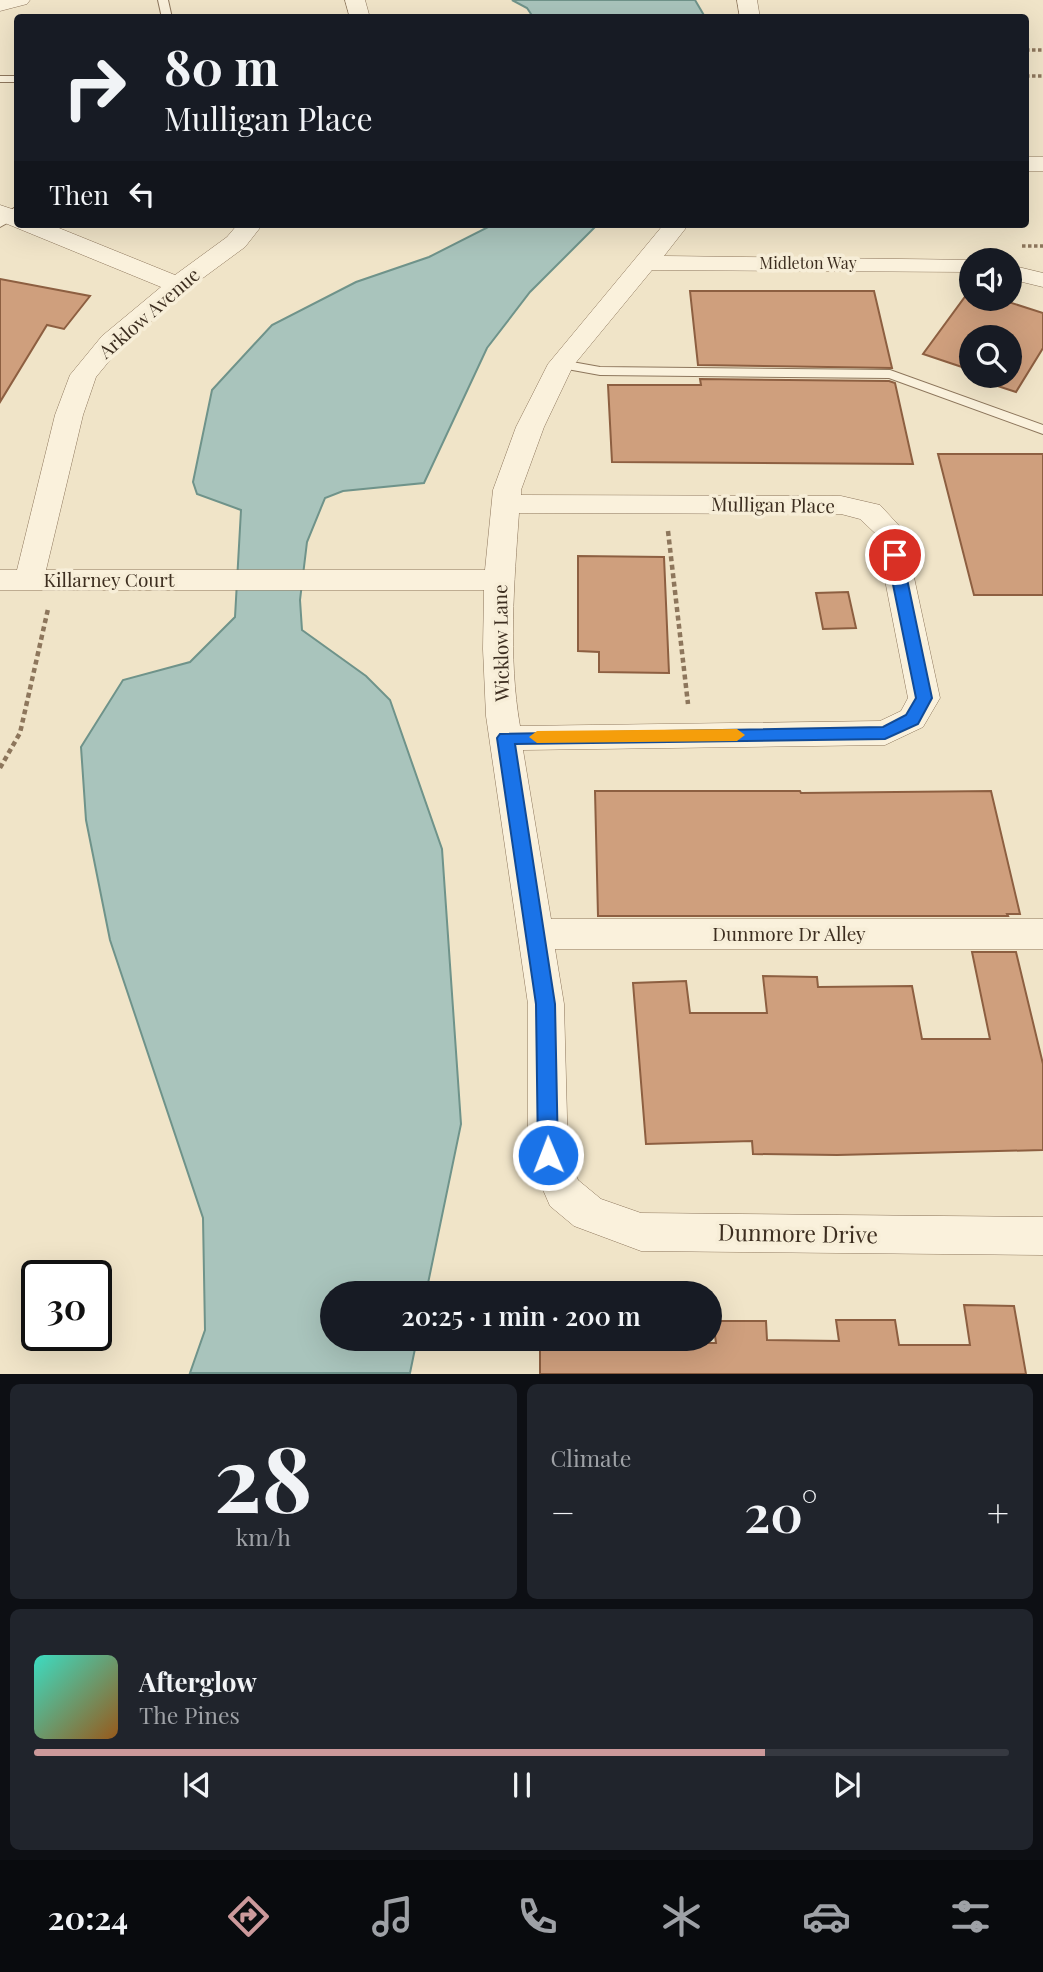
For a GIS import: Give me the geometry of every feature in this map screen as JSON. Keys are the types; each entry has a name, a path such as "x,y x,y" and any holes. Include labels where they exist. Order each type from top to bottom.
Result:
{"street":[{"path":"0,5 20,0"},
{"path":"37,228 178,285"},
{"name":"Arklow Avenue","path":"14,580 83,375 111,342 178,285 236,242 248,228"},
{"name":"Wicklow Lane","path":"564,1193 548,1155 546,1004 505,738 498,649 499,580 507,490 530,427 561,364 674,228"},
{"name":"Midleton Way","path":"645,263 959,264"},
{"path":"1022,275 1043,279"},
{"name":"Mulligan Place","path":"505,738 885,733 912,719 924,698 890,531 870,512 841,505 506,504"},
{"name":"Killarney Court","path":"14,580 499,580"},
{"name":"Dunmore Dr Alley","path":"535,934 1043,934"},
{"name":"Dunmore Drive","path":"564,1193 588,1213 641,1232 1043,1236"}],"lane":[{"path":"561,364 600,371 890,374 1043,430"}],"path":[{"path":"668,528 688,704"},
{"path":"0,768 19,733 50,601"}],"water":[{"path":"512,0 695,0 703,14 531,14 527,8"},
{"path":"486,228 594,228 530,292 487,348 424,483 343,491 325,498 307,542 300,600 302,630 366,676 390,700 442,849 461,1124 428,1281 320,1281 320,1351 415,1351 410,1373 190,1373 205,1330 203,1218 110,940 86,820 81,747 123,680 190,662 235,617 241,510 197,494 193,482 212,390 272,325 356,282 429,257"}],"building":[{"path":"0,279 90,296 64,329 47,325 0,402"},
{"path":"690,291 874,291 892,368 698,365"},
{"path":"959,305 959,311 1022,311 1022,306 1043,313 1043,348 1022,382 1022,325 959,325 959,366 923,354"},
{"path":"700,379 895,383 913,464 612,462 608,385 701,385"},
{"path":"938,454 1043,454 1043,595 974,595"},
{"path":"578,556 664,557 669,673 599,672 599,652 578,651"},
{"path":"848,592 856,628 823,629 816,593"},
{"path":"595,791 991,791 1020,914 598,916"},
{"path":"972,952 1016,952 1043,1064 1043,1150 837,1155 753,1154 752,1141 646,1144 633,983 686,981 690,1013 767,1013 763,976 817,977 818,987 912,986 922,1039 990,1039"},
{"path":"964,1305 1014,1306 1026,1374 540,1374 540,1351 722,1351 722,1321 766,1321 767,1340 839,1341 836,1320 895,1320 899,1345 970,1345"}],"slow traffic":[{"path":"537,737 737,735"}],"route":[{"path":"548,1155 546,1004 505,738 885,733 912,719 924,698 895,555"}]}
